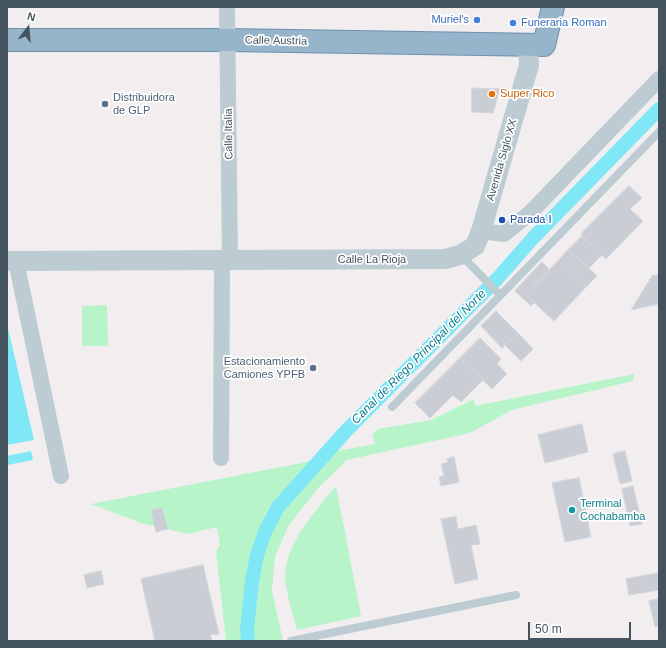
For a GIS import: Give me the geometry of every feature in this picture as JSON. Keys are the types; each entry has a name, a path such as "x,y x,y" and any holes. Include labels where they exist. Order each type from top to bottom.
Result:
{"highway":[{"name":"Avenida Siglo XX","path":"534,51 538,7"},
{"name":"Avenida Siglo XX","path":"534,51 553,7"},
{"name":"Calle Austria","path":"7,40 227,40 534,51"}],"street":[{"name":"Calle Italia","path":"221,458 226,260 227,7"},
{"name":"Avenida Siglo XX","path":"481,231 534,51"},
{"path":"481,231 504,234 530,213 659,79"},
{"name":"Calle La Rioja","path":"12,261 445,259 460,255 475,246 481,231"},
{"path":"12,261 60,476"}],"lane":[{"path":"392,407 497,292 659,132"},
{"path":"460,255 497,292"},
{"path":"291,641 516,595"}],"green space":[{"path":"107,305 108,346 82,346 82,306"},
{"path":"634,374 633,381 512,410 470,433 347,460 319,487 289,525 275,556 272,590 283,641 226,641 216,552 220,545 217,527 188,534 141,523 91,504 327,458 332,452 375,444 372,435 378,429 431,420 474,399 475,406"},
{"path":"336,486 361,616 297,630 286,585 288,558 300,532"}],"water":[{"path":"7,324 34,440 7,445"},
{"path":"31,451 33,460 7,465 7,456"}],"building":[{"path":"472,88 500,89 493,113 472,112"},
{"path":"629,186 642,198 630,209 643,221 606,259 581,234"},
{"path":"582,236 602,255 589,268 568,250"},
{"path":"568,250 597,276 586,287 558,261"},
{"path":"558,261 586,287 554,321 526,295"},
{"path":"542,262 550,270 526,295 534,303 531,306 515,291"},
{"path":"659,275 659,304 631,310 652,276"},
{"path":"496,311 518,333 502,348 481,326"},
{"path":"518,333 533,349 521,361 505,345"},
{"path":"480,338 501,359 497,364 507,374 492,389 460,358"},
{"path":"460,358 483,380 461,402 453,395 430,418 415,403"},
{"path":"582,424 588,452 545,463 538,435"},
{"path":"625,451 632,481 620,484 613,454"},
{"path":"454,457 459,482 441,486 439,477 444,476 441,464 448,462 447,459"},
{"name":"Terminal Cochabamba","path":"579,478 591,537 565,542 552,483"},
{"path":"633,486 642,524 630,526 622,489"},
{"path":"162,508 168,529 156,532 151,510"},
{"path":"456,517 458,529 476,525 480,544 471,545 478,579 455,584 441,519"},
{"path":"203,565 219,634 210,635 212,641 155,641 141,579"},
{"path":"101,571 104,584 87,588 84,575"},
{"path":"659,573 659,590 629,595 626,579"},
{"path":"659,599 659,626 655,627 649,601"}],"waterway":[{"name":"Canal de Riego Principal del Norte","path":"248,641 247,630 252,581 257,555 265,532 278,507 345,432 497,279 533,238 659,109"}],"place":[{"name":"Muriel's","path":"477,20"},
{"name":"Funeraria Roman","path":"513,23"},
{"name":"Super Rico","path":"492,94"},
{"name":"Distribuidora de GLP","path":"105,104"},
{"name":"Parada I","path":"502,220"},
{"name":"Estacionamiento Camiones YPFB","path":"313,368"},
{"name":"Terminal Cochabamba","path":"572,510"}]}
